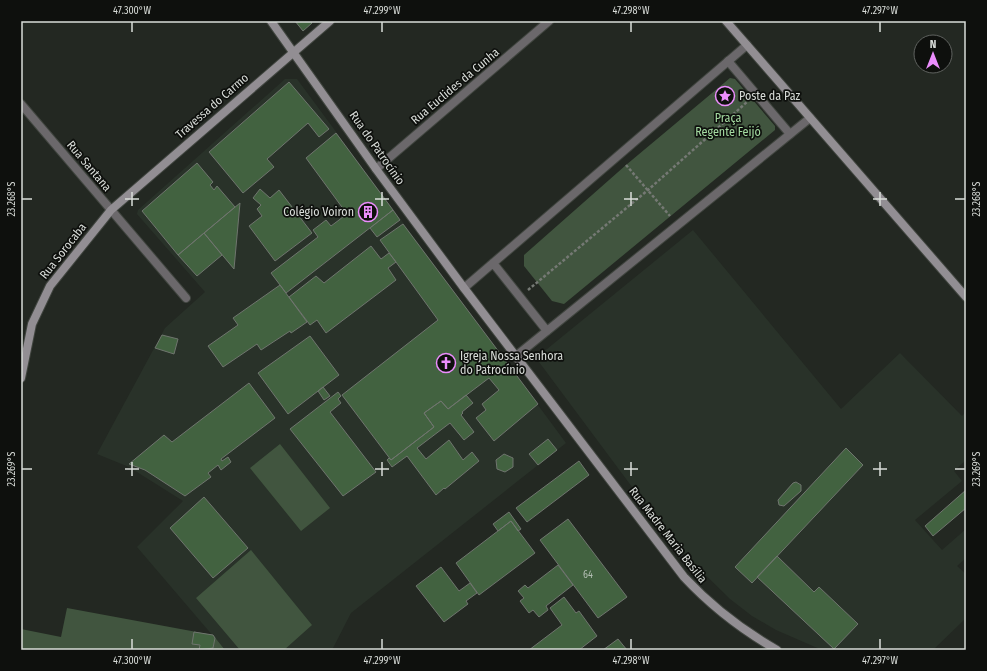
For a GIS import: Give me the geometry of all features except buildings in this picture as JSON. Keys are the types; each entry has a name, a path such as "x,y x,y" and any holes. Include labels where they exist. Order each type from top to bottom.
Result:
{"main road":[{"name":"Rua do Patrocínio","path":"271,21 376,169 464,288"},
{"name":"Travessa do Carmo","path":"111,210 330,21"},
{"path":"726,21 966,297"},
{"name":"Rua Sorocaba","path":"21,378 32,324 50,286 111,210"},
{"path":"464,288 516,356"},
{"name":"Rua Madre Maria Basília","path":"516,356 684,577 704,599 725,616 750,634 777,650"}],"street":[{"name":"Rua Euclides da Cunha","path":"376,169 549,21"},
{"path":"464,288 747,45"},
{"path":"728,61 790,134"},
{"name":"Rua Santana","path":"21,104 186,298"},
{"path":"516,356 810,118"},
{"path":"493,263 547,331"}],"path":[{"path":"520,297 648,190 751,98"},
{"path":"626,165 670,216"}],"shaded area":[{"path":"285,79 297,79 566,443 351,613 332,650 225,650 137,547 183,501 129,467 97,454 165,328 205,292 137,214 138,210"},
{"path":"693,230 841,409 900,353 962,416 966,412 966,460 954,471 962,481 915,520 942,550 966,529 966,558 957,566 966,574 966,618 933,650 822,650 776,630 752,616 730,599 676,546 536,358"}],"green space":[{"name":"Praça Regente Feijó","path":"730,78 735,79 775,126 775,130 564,304 552,301 524,266 524,255 626,165"},
{"path":"280,444 330,508 301,531 250,468"},
{"path":"251,550 312,625 284,650 240,650 196,598"},
{"path":"67,608 213,635 225,650 21,650 21,629 61,637"}],"place":[{"name":"Poste da Paz","path":"725,96"},
{"name":"Colégio Voiron","path":"368,212"},
{"name":"Igreja Nossa Senhora do Patrocínio","path":"446,363"}]}
